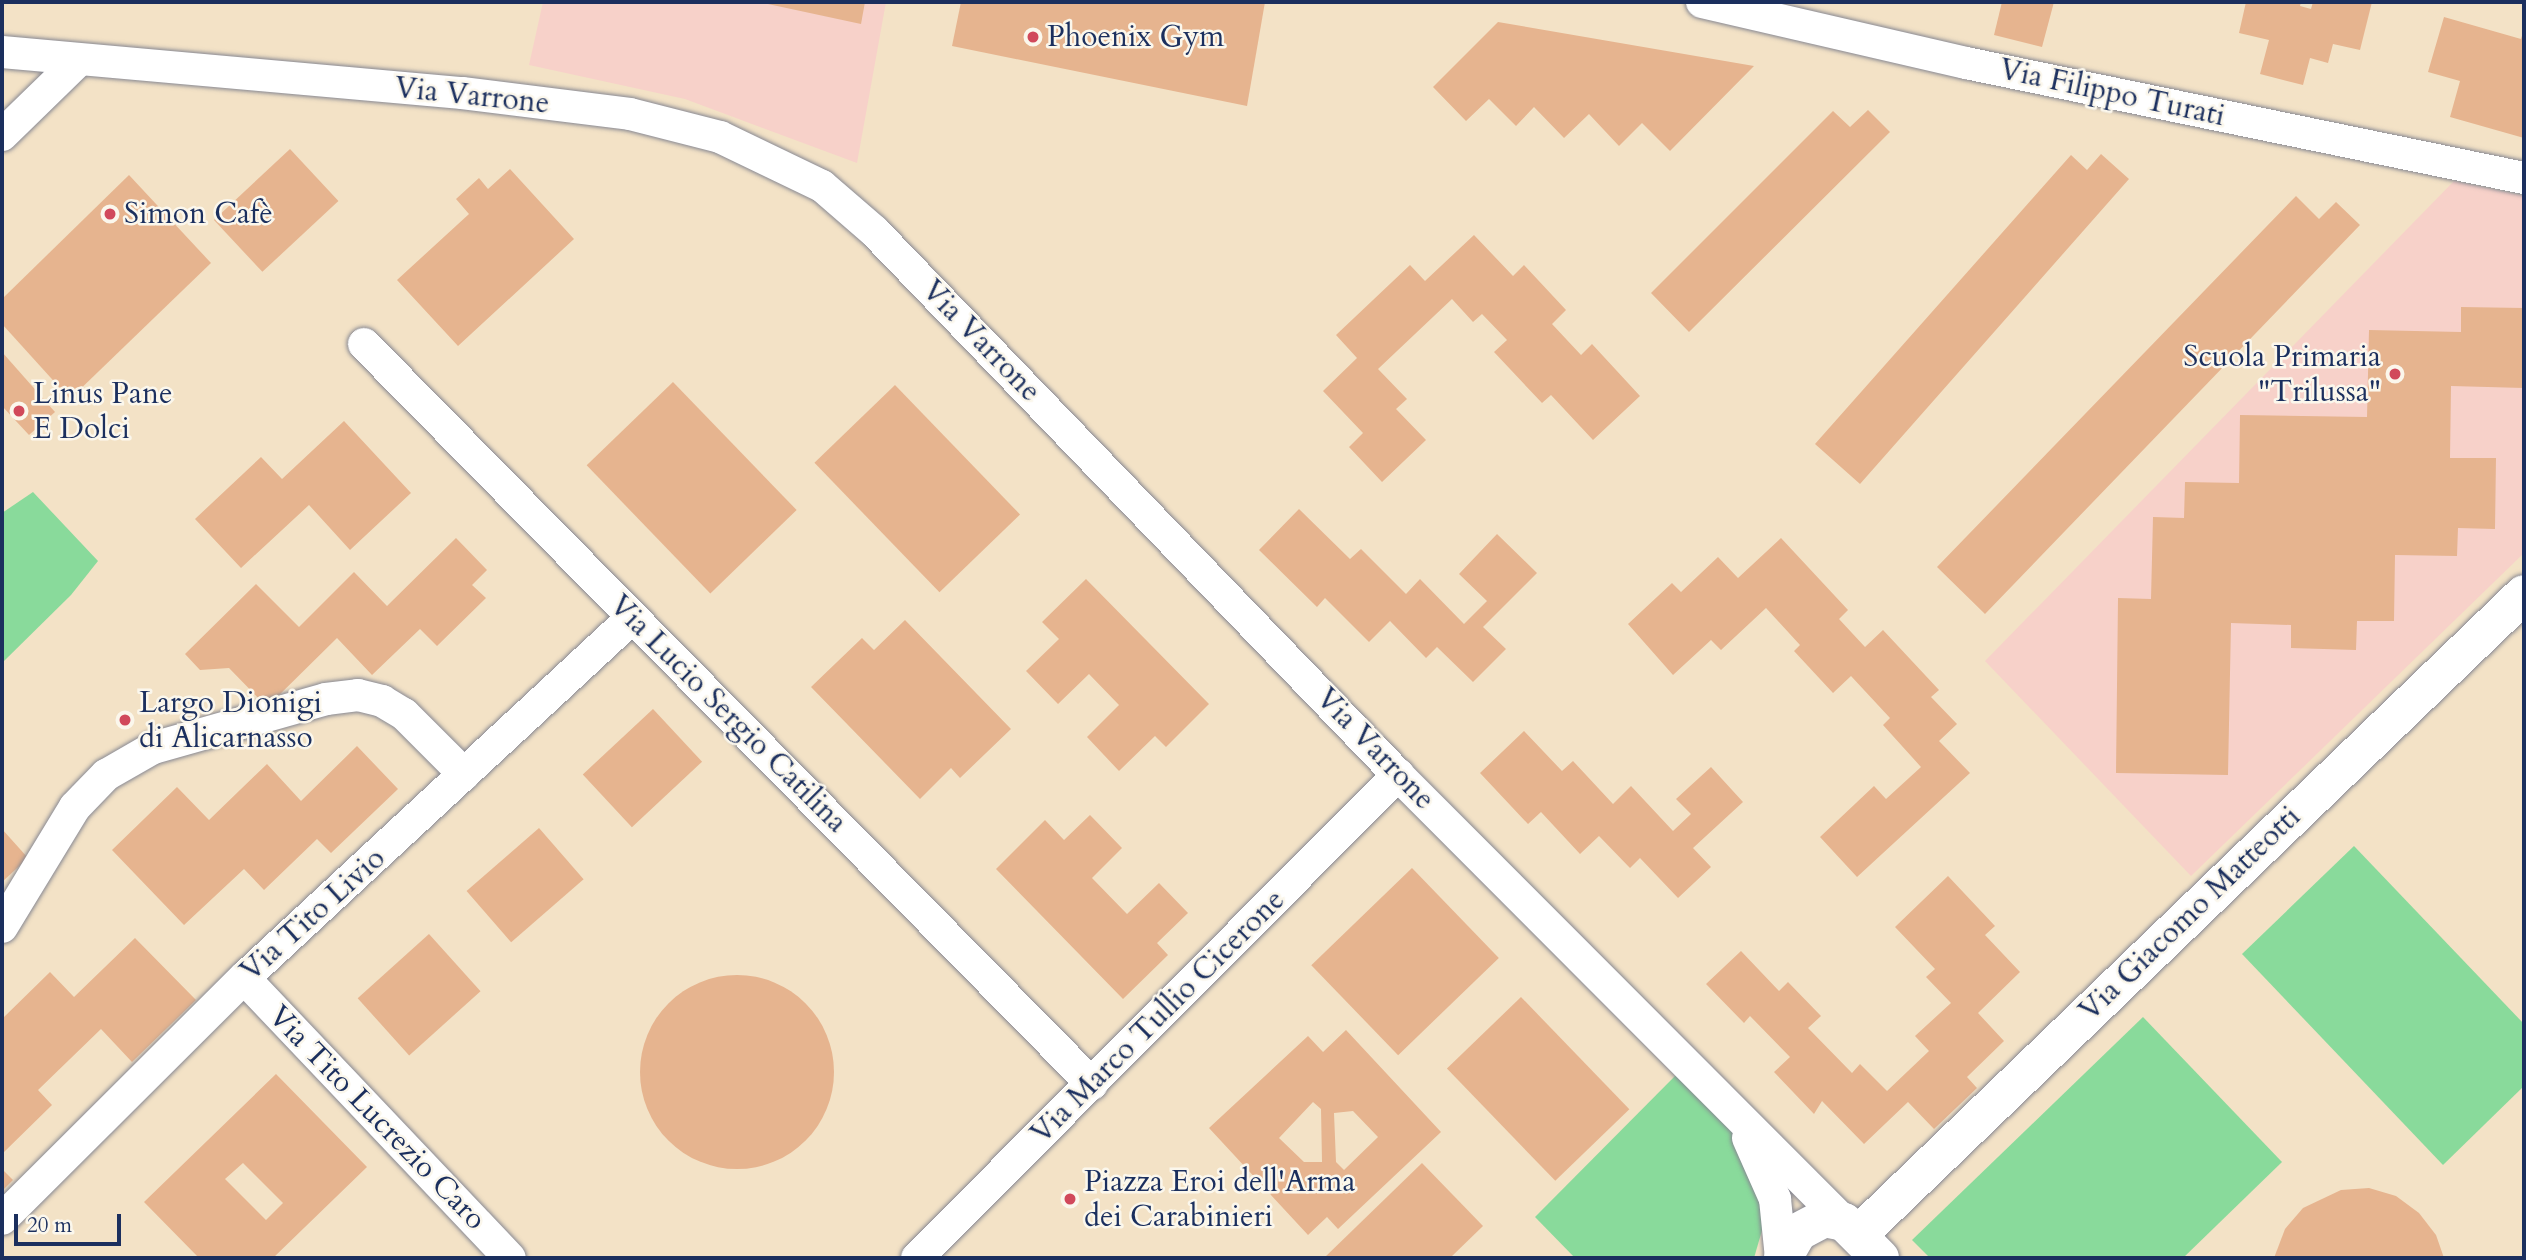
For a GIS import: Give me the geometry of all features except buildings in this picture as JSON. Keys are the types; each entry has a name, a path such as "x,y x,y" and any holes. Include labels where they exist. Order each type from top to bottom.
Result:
{"street":[{"name":"Via Filippo Turati","path":"1702,2 1966,63 2524,178"},
{"name":"Via Varrone","path":"2,52 597,109 720,136 805,175 850,206 1398,775 1860,1238"},
{"path":"2,135 79,60"},
{"name":"Via Lucio Sergio Catilina","path":"364,344 1092,1084"},
{"name":"Via Giacomo Matteotti","path":"1860,1238 2524,594"},
{"name":"Via Tito Livio","path":"2,1219 244,978 632,618"},
{"path":"2,928 83,798 116,767 153,748 326,699 358,695 382,701 404,714 464,774"},
{"name":"Via Marco Tullio Cicerone","path":"917,1258 1398,775"},
{"name":"Via Tito Lucrezio Caro","path":"244,978 510,1258"},
{"name":"Via Varrone","path":"1722,1099 1752,1145 1769,1181 1780,1220 1782,1258"},
{"path":"1782,1258 1807,1224 1824,1218 1860,1238"}],"shaded area":[{"path":"543,2 886,2 857,163 685,99 529,65"},
{"name":"Scuola Primaria \"Trilussa\"","path":"2454,181 2524,196 2524,553 2191,876 1985,661"}],"green space":[{"path":"33,492 98,561 71,595 2,663 2,513"},
{"path":"2354,846 2524,1024 2524,1086 2443,1165 2242,954"},
{"path":"2143,1017 2282,1162 2183,1258 1930,1258 1912,1240"},
{"path":"1678,1073 1745,1143 1765,1220 1754,1258 1575,1258 1535,1217"}],"place":[{"name":"Phoenix Gym","path":"1033,37"},
{"name":"Simon Cafè","path":"110,214"},
{"name":"Scuola Primaria \"Trilussa\"","path":"2395,374"},
{"name":"Linus Pane E Dolci","path":"19,411"},
{"name":"Largo Dionigi di Alicarnasso","path":"125,720"},
{"name":"Piazza Eroi dell'Arma dei Carabinieri","path":"1070,1199"}]}
